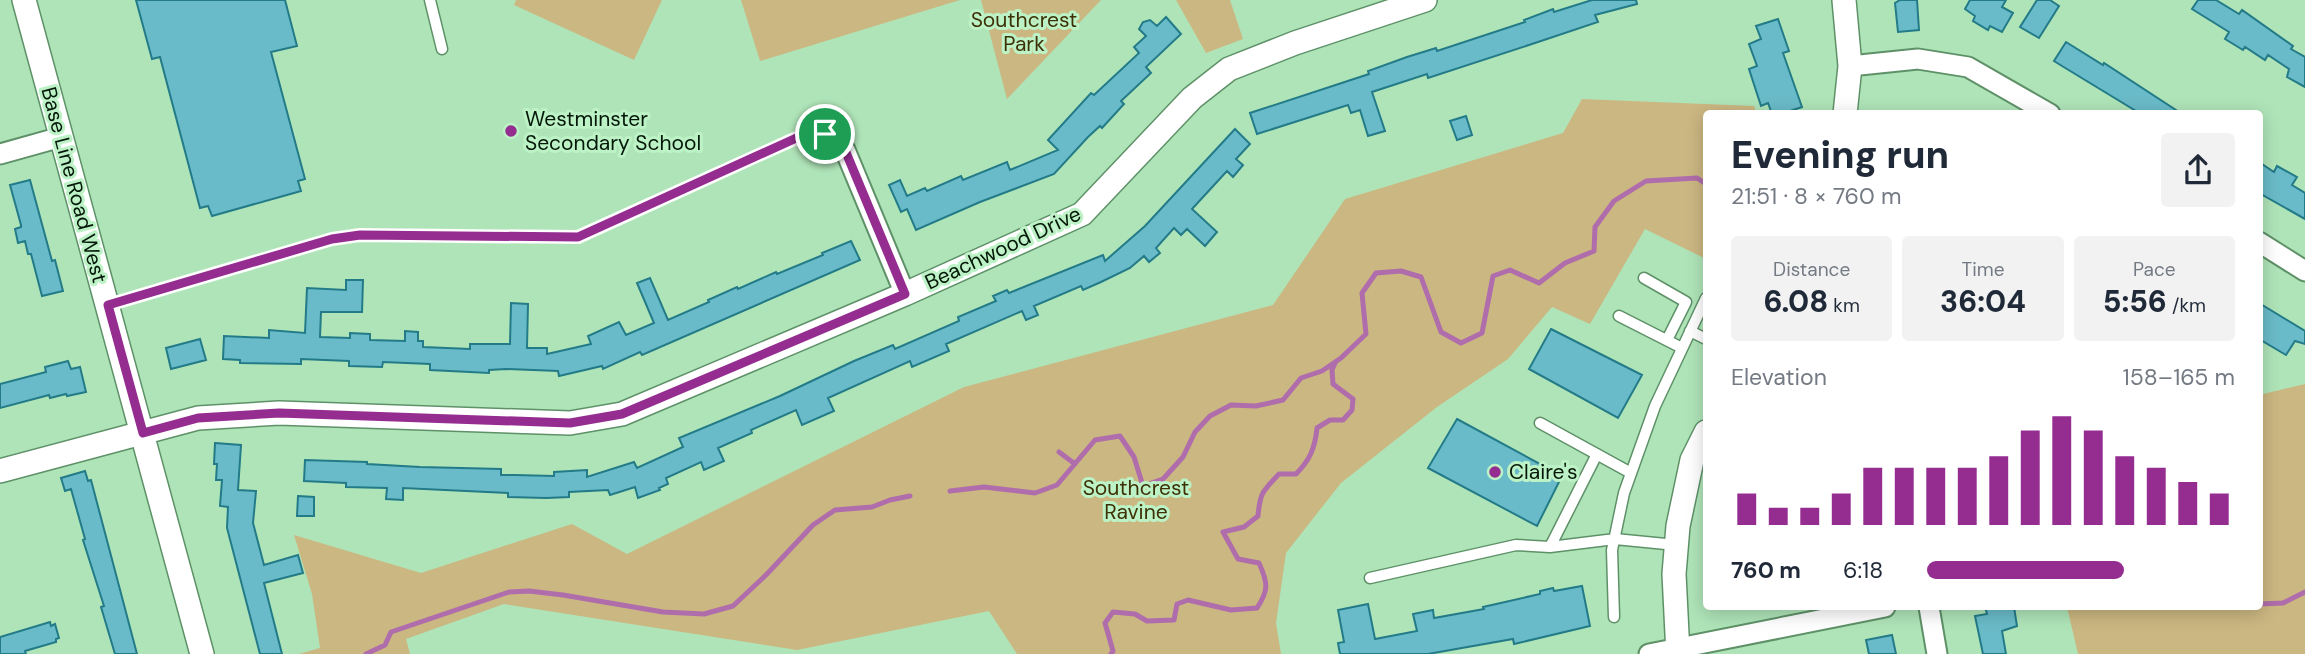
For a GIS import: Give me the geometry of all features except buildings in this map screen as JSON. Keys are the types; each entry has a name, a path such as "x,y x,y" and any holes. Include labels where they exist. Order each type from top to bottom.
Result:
{"street":[{"name":"Base Line Road West","path":"24,0 202,654"},
{"name":"Beachwood Drive","path":"0,471 198,418 279,413 570,423 622,414 905,294 1082,214 1192,98 1229,68 1425,0"},
{"path":"1844,0 1850,66 1845,110"},
{"path":"1850,66 1918,59 1968,67 2043,110"},
{"path":"0,154 61,137"},
{"path":"845,150 905,294"},
{"path":"2263,245 2305,271"},
{"path":"1678,651 1674,574 1678,527 1692,460 1703,438"},
{"path":"1649,654 1678,651 1871,610"},
{"path":"1930,610 1937,654"}],"lane":[{"path":"430,0 442,49"},
{"path":"108,305 332,239 360,235 578,237 803,135 825,134 845,150"},
{"path":"1644,278 1686,302 1667,340"},
{"path":"1614,617 1612,550 1624,493 1655,406 1703,304"},
{"path":"1619,316 1682,348"},
{"path":"1690,331 1703,337"},
{"path":"1540,423 1631,473"},
{"path":"1550,547 1597,454"},
{"path":"1370,578 1516,545 1550,547 1615,539 1676,545"}],"green space":[{"path":"516,0 662,0 634,60 514,5"},
{"path":"741,0 960,0 760,61"},
{"name":"Southcrest Park","path":"981,0 1101,0 1007,99"},
{"path":"1176,0 1230,0 1243,39 1206,53"},
{"name":"Southcrest Ravine","path":"1582,99 1754,106 1756,110 1703,110 1703,258 1645,229 1590,324 1552,307 1508,359 1437,407 1341,483 1286,553 1276,623 1281,654 1017,654 989,611 797,650 504,604 406,639 410,654 299,654 320,648 312,594 294,535 421,573 572,524 627,554 964,387 1273,305 1345,199 1563,133"},
{"path":"2305,384 2305,654 2078,654 2068,610 2263,610 2263,394"}],"waterway":[{"path":"950,491 984,487 1035,493 1057,485 1095,440 1120,436 1134,457 1143,486 1163,479 1183,457 1195,432 1210,416 1231,405 1256,406 1283,400 1301,378 1322,371 1341,358 1366,334 1362,293 1376,273 1401,271 1421,277 1441,332 1461,343 1482,333 1493,276 1510,270 1539,283 1565,263 1594,251 1595,227 1614,201 1646,181 1697,178 1703,182"},
{"path":"1111,654 1113,651 1105,623 1113,612 1135,614 1147,621 1174,620 1177,604 1188,600 1231,610 1257,608 1266,586 1259,563 1238,559 1223,532 1244,527 1258,516 1261,497 1269,484 1279,474 1296,474 1305,464 1313,448 1317,428 1330,420 1343,420 1352,410 1353,399 1333,384 1332,370 1335,363"},
{"path":"1059,452 1075,464"},
{"path":"366,654 385,645 391,632 509,592 529,591 563,595 663,612 704,614 733,606 813,525 835,510 872,507 910,496"},
{"path":"2263,604 2283,603 2305,592"}],"place":[{"name":"Westminster Secondary School","path":"511,131"},
{"name":"Claire's","path":"1495,472"}],"route":[{"path":"825,134 845,150 905,294 622,414 570,423 279,413 198,418 143,433 108,305 332,239 360,235 578,237 803,135 825,134"}]}
